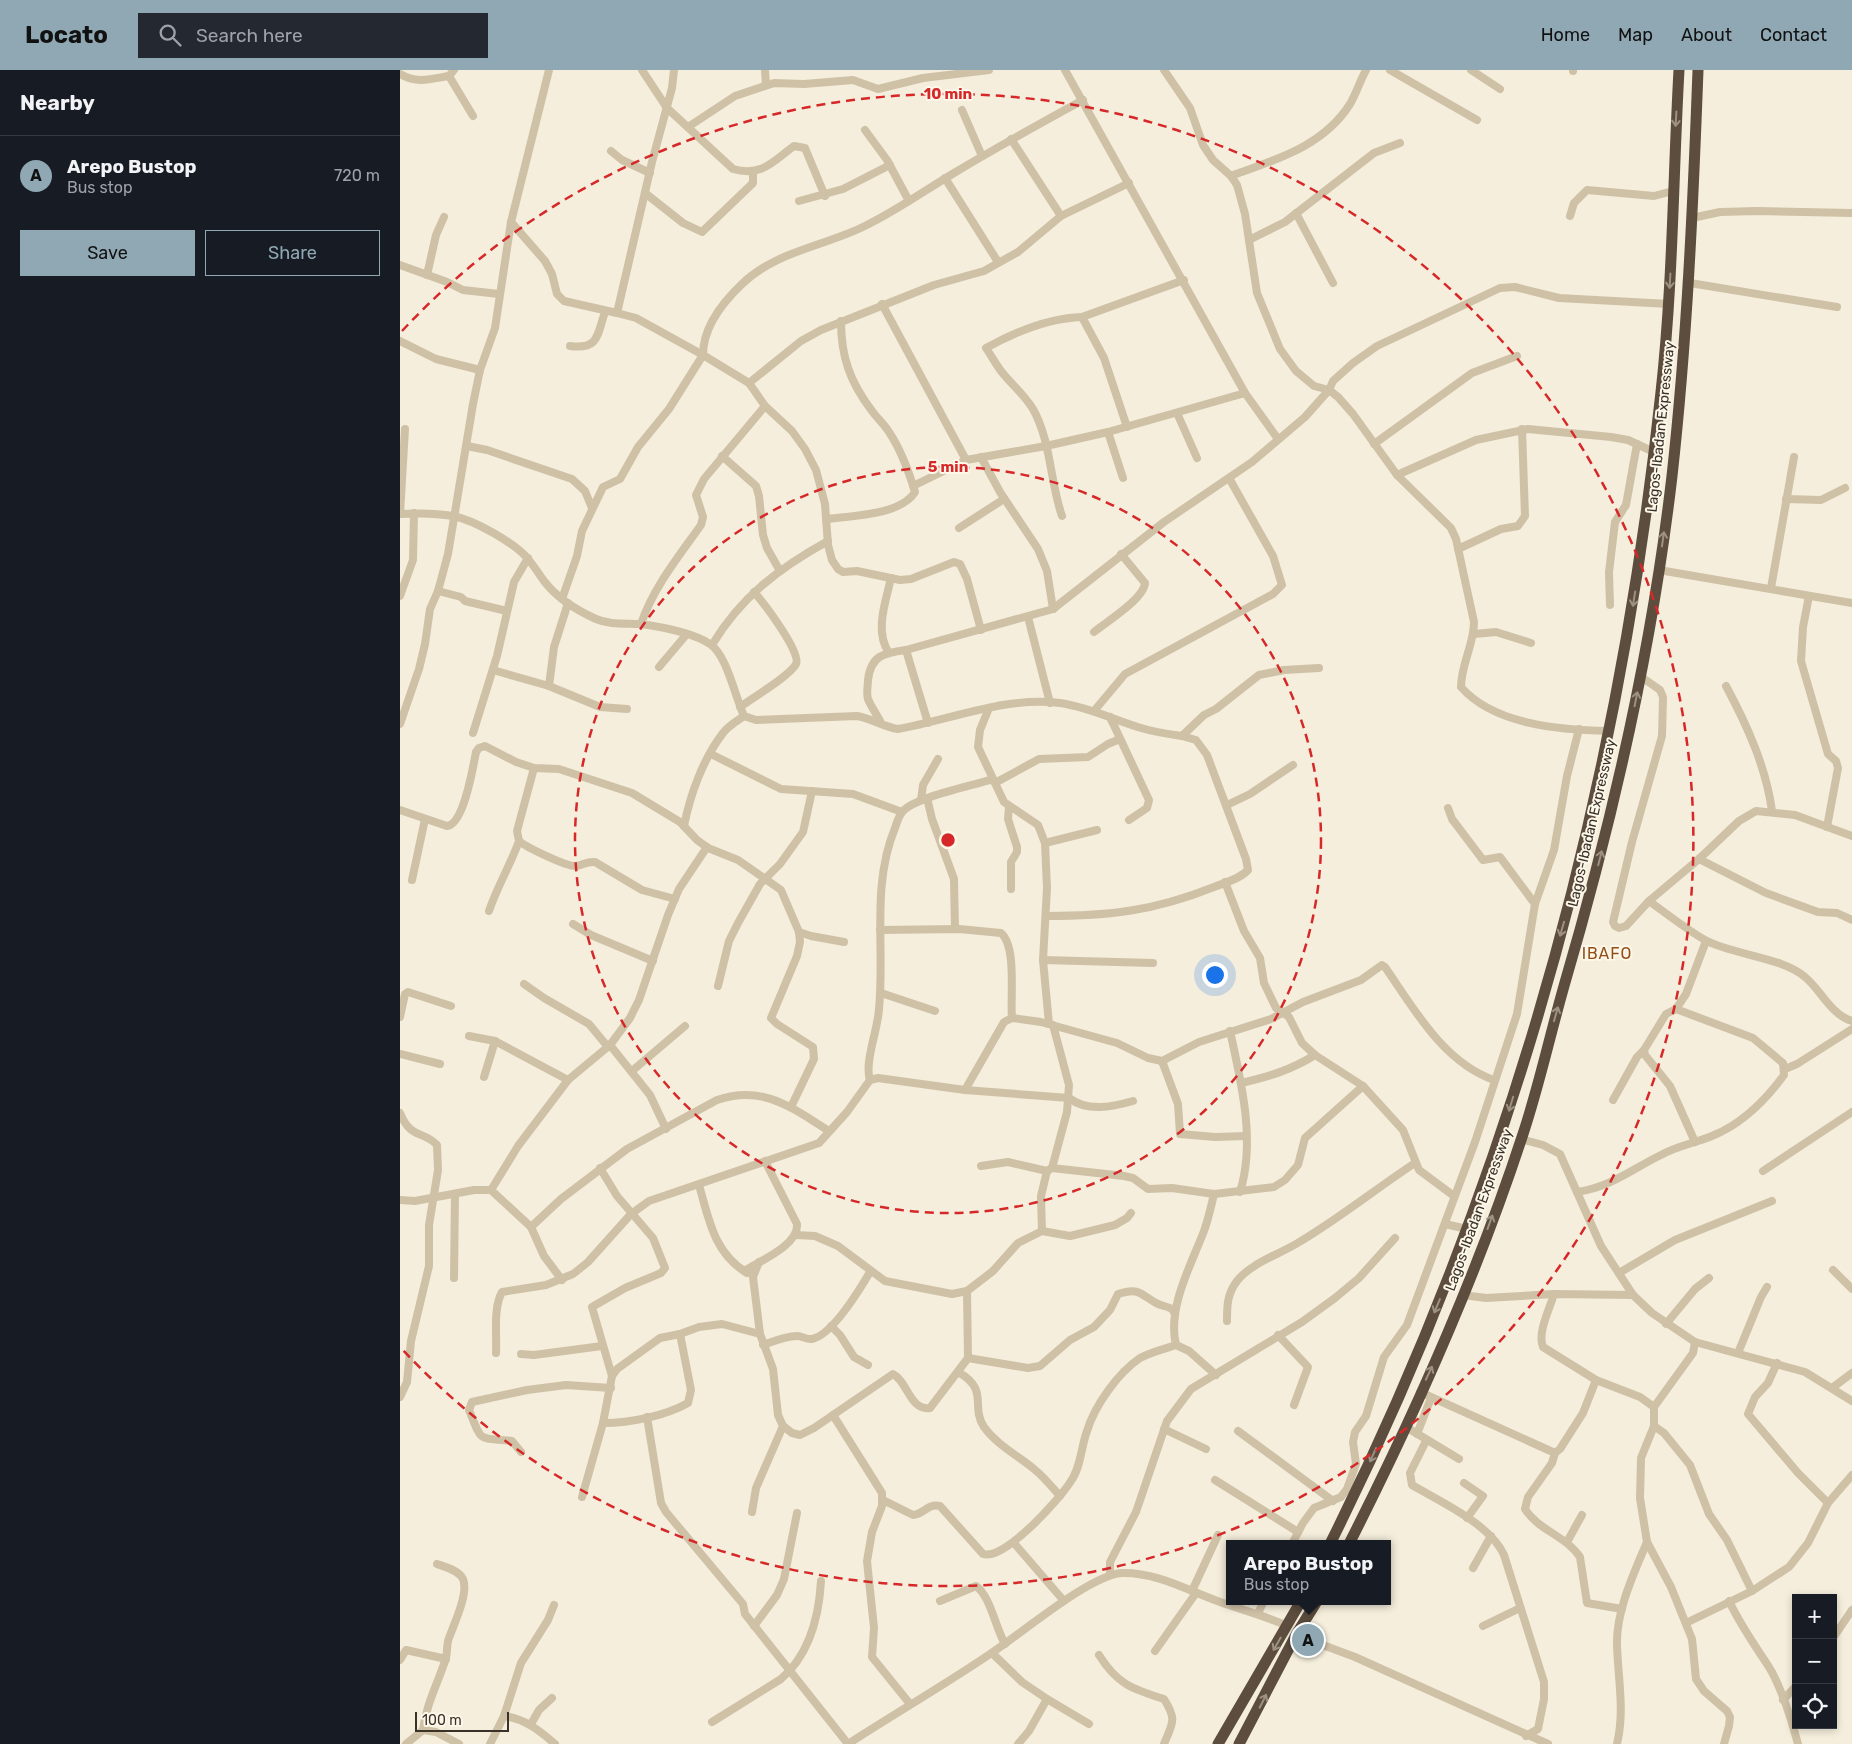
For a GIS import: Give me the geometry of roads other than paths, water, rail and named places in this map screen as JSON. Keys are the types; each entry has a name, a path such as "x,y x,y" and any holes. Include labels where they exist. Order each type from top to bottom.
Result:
{"highway":[{"name":"Lagos-Ibadan Expressway","path":"1332,1540 1394,1408 1497,1150 1553,963 1586,840 1609,731 1639,568 1654,452 1669,304 1679,70"},
{"name":"Lagos-Ibadan Expressway","path":"1351,1540 1406,1427 1463,1295 1521,1139 1582,930 1610,817 1640,676 1659,570 1672,470 1690,283 1698,70"},
{"path":"1218,1744 1299,1605"},
{"path":"1239,1744 1296,1635 1315,1605"}],"street":[{"path":"400,724 419,669 430,609 438,591 456,516 480,370 495,328 511,222 549,70"},
{"path":"642,70 667,108 733,169 753,172 760,171 794,146 799,146 805,148 826,196"},
{"path":"617,313 667,108 674,70"},
{"path":"765,70 766,85"},
{"path":"688,127 736,96 766,85 785,82 804,84 852,80 878,89 923,78 989,70"},
{"path":"1065,70 1184,280 1245,393 1278,439"},
{"path":"1164,70 1190,108 1203,145 1212,160 1237,185 1249,240 1257,293 1280,349 1296,371 1314,386 1329,390 1353,414 1397,475 1451,528 1458,549 1470,603 1474,634 1461,676 1461,686 1467,694 1488,709 1512,719 1579,729 1609,731"},
{"path":"1230,176 1302,149 1318,137 1350,104 1366,70"},
{"path":"1390,70 1476,120"},
{"path":"1471,70 1500,89"},
{"path":"400,74 411,80 452,73 473,116"},
{"path":"549,686 554,647 565,601 582,531 592,508 603,487 620,479 638,447 669,409 703,355 705,338 714,318 743,283 763,268 805,248 864,226 1011,139 1083,100"},
{"path":"962,110 982,156"},
{"path":"865,130 890,165 909,201"},
{"path":"1011,139 1061,216"},
{"path":"1249,240 1263,234 1296,213 1374,154 1400,143"},
{"path":"611,150 622,160 650,172"},
{"path":"799,201 826,196 890,165"},
{"path":"645,193 683,223 702,232 753,183 753,172"},
{"path":"945,178 998,262"},
{"path":"749,383 802,341 840,321 934,285 984,271 1018,252 1061,216 1129,183"},
{"path":"1570,216 1574,203 1587,190 1654,196 1673,191"},
{"path":"1692,218 1720,212 1852,213"},
{"path":"1296,213 1334,283"},
{"path":"426,275 436,236 444,217"},
{"path":"511,222 545,261 552,274 557,294 564,302 636,318 749,383 765,406 792,432 805,449 819,479 832,560 838,569 843,572 857,571 890,578 911,579 954,562 960,564 966,574 981,630"},
{"path":"400,266 463,290 499,294"},
{"path":"1062,516 1054,493 1046,446 1033,410 1022,393 1001,372 986,348 1026,330 1064,318 1082,317 1184,280"},
{"path":"1690,283 1837,307"},
{"path":"881,724 868,700 867,692 872,665 878,658 889,653 981,630 1053,609 1121,554 1252,462 1305,417 1340,375 1377,346 1500,288 1515,287 1559,298 1669,304"},
{"path":"882,304 966,460"},
{"path":"570,346 583,348 592,345 597,337 605,312"},
{"path":"1082,317 1104,358 1127,427"},
{"path":"826,519 871,513 899,506 910,500 915,492 909,472 889,431 870,408 846,365 841,343 840,321"},
{"path":"400,341 436,359 480,370"},
{"path":"1374,444 1472,373 1517,356"},
{"path":"913,486 966,460 1046,446 1108,432 1245,393"},
{"path":"641,624 646,609 666,575 701,525 703,518 696,495 698,489 722,456 765,406"},
{"path":"1177,413 1197,458"},
{"path":"405,429 400,514 456,516 511,544 528,558 545,582 565,601 598,620 613,624 641,624 686,635 712,645 724,665 744,716 756,720 857,716 871,718 881,724 898,729 989,708 1016,704 1050,703 1079,706 1141,728 1196,740 1207,755 1227,805 1248,865 1245,874 1189,897 1148,909 1099,916 1046,916"},
{"path":"1397,475 1476,440 1522,430 1548,430 1611,437 1636,444 1654,452"},
{"path":"1458,549 1501,529 1518,526 1523,522 1525,516 1522,430"},
{"path":"1108,432 1123,478"},
{"path":"1610,604 1609,572 1615,522 1626,505 1636,444"},
{"path":"466,446 487,450 562,474 572,479 585,491 592,508"},
{"path":"722,456 756,486 759,496 763,535 767,548 780,571"},
{"path":"981,457 1004,499 1038,550 1044,564 1053,609"},
{"path":"1771,588 1794,458"},
{"path":"1094,711 1125,674 1273,594 1282,585 1273,556 1229,478"},
{"path":"1786,499 1821,500 1845,488"},
{"path":"585,491 600,493"},
{"path":"959,528 1004,499"},
{"path":"400,596 413,560 414,514"},
{"path":"712,645 726,622 754,592 780,571 828,541"},
{"path":"1094,632 1139,596 1145,588 1145,583 1121,554"},
{"path":"473,732 493,670 514,582 528,558"},
{"path":"1659,570 1852,603"},
{"path":"889,653 883,645 881,622 890,578"},
{"path":"438,591 461,597 465,601 507,611"},
{"path":"740,707 790,672 797,664 797,656 776,621 754,592"},
{"path":"1808,596 1803,627 1801,661 1828,754 1836,761 1838,768 1827,827"},
{"path":"1028,617 1050,703"},
{"path":"1474,634 1496,632 1531,643"},
{"path":"659,667 686,635"},
{"path":"906,650 928,723"},
{"path":"1182,736 1204,715 1216,710 1259,675 1284,670 1319,668"},
{"path":"493,670 549,686 600,707 627,709"},
{"path":"1640,676 1660,690 1663,697 1662,736 1632,842 1613,922 1615,926 1619,928 1626,926 1649,901 1746,816 1756,812 1772,811 1795,815 1852,836"},
{"path":"1726,686 1754,746 1770,794 1772,811"},
{"path":"989,708 980,730 978,747 1004,802 1038,825 1045,843 1047,862 1043,960 1051,1025 1066,1068 1069,1098 1041,1196 1042,1231"},
{"path":"684,826 693,793 711,754 724,732 744,716"},
{"path":"1110,717 1149,800 1147,808 1129,820"},
{"path":"1294,1540 1314,1508 1341,1498 1353,1476 1356,1464 1353,1442 1355,1432 1366,1416 1384,1357 1407,1325 1425,1271 1445,1224 1475,1142 1516,1014 1535,904 1554,850 1567,776 1579,729"},
{"path":"870,1080 867,1073 868,1062 876,1035 881,992 880,930 883,869 892,835 902,812 924,799 994,781 1038,759 1088,757 1108,744 1120,740"},
{"path":"400,810 447,826 456,822 479,748 485,746 516,762 534,768 559,769 632,793 684,826 707,847 738,860 766,878 781,890 799,932 800,942 798,956 771,1018 777,1024 813,1047 814,1059 790,1107"},
{"path":"711,754 781,789 852,794 902,812"},
{"path":"938,759 923,785 924,799 954,879 955,929"},
{"path":"1227,805 1250,794 1294,765"},
{"path":"489,911 495,893 510,865 519,842 517,831 534,768"},
{"path":"718,986 729,942 746,907 766,878 780,864 803,832 812,792"},
{"path":"1009,807 1008,819 1017,847 1017,852 1011,862 1011,889"},
{"path":"1448,808 1452,819 1483,860 1500,857 1535,904"},
{"path":"412,880 425,819"},
{"path":"1045,843 1097,830"},
{"path":"519,842 566,865 575,866 589,861 595,862 642,890 675,899"},
{"path":"491,1190 518,1146 568,1080 609,1046 630,1018 675,899 707,847"},
{"path":"1699,859 1714,865 1738,881 1774,896 1818,912 1836,913 1852,920"},
{"path":"1225,882 1244,931 1260,958 1264,983 1276,1008 1289,1017 1302,1043 1315,1055 1363,1086 1403,1130 1415,1163 1427,1177 1454,1196"},
{"path":"1649,901 1706,941 1791,968 1805,977 1845,1019 1852,1021"},
{"path":"573,924 591,935 653,961"},
{"path":"880,930 955,929 1001,933 1006,937 1012,974 1012,1018"},
{"path":"799,932 810,936 844,942"},
{"path":"1613,1100 1637,1057 1644,1050 1666,1014 1676,1009 1686,994 1706,941"},
{"path":"1043,960 1153,963"},
{"path":"964,1090 1004,1022 1012,1018 1051,1025 1116,1044 1148,1058 1162,1061 1199,1042 1266,1021 1282,1012 1361,980 1382,966 1385,967 1436,1038 1468,1068 1477,1074 1494,1080"},
{"path":"524,984 589,1024 632,1071 650,1094 666,1129"},
{"path":"400,1017 405,994 404,990 451,1006"},
{"path":"881,992 935,1011"},
{"path":"1578,1192 1605,1186 1660,1155 1724,1131 1740,1122 1773,1090 1784,1075 1785,1069 1776,1056 1753,1038 1676,1009"},
{"path":"632,1071 686,1026"},
{"path":"1785,1069 1797,1064 1852,1029"},
{"path":"1230,1031 1240,1083 1246,1136 1246,1160 1240,1192"},
{"path":"469,1036 495,1041 568,1080"},
{"path":"484,1077 495,1041"},
{"path":"1644,1050 1645,1055 1670,1086 1695,1142"},
{"path":"400,1054 440,1064"},
{"path":"1240,1083 1295,1068 1315,1055"},
{"path":"1162,1061 1178,1104 1180,1134 1215,1137 1246,1136"},
{"path":"496,1353 499,1297 502,1292 546,1285 562,1280 588,1262 631,1214 649,1201 819,1143 847,1112 870,1080 878,1078 964,1090 1069,1098 1081,1106 1120,1105 1133,1102"},
{"path":"981,1166 1008,1162 1049,1169 1124,1176 1133,1178 1148,1188 1172,1188 1214,1194 1274,1187 1285,1180 1298,1165 1305,1138 1363,1086"},
{"path":"532,1227 561,1200 627,1149 717,1100 732,1095 752,1093 775,1099 829,1131"},
{"path":"1763,1171 1852,1112"},
{"path":"400,1113 410,1131"},
{"path":"400,1129 433,1140 437,1146 438,1170 429,1225 429,1266 411,1341 406,1382 400,1397"},
{"path":"1521,1139 1543,1144 1560,1154 1578,1192 1586,1217 1601,1246 1633,1295 1666,1324 1695,1342 1805,1372 1852,1400"},
{"path":"744,1272 778,1250 796,1235 798,1224 765,1161"},
{"path":"1228,1321 1230,1290 1238,1279 1255,1266 1300,1242 1349,1210 1415,1163"},
{"path":"582,1497 604,1423 612,1376 592,1308 625,1288 661,1273 665,1268 654,1238 617,1196 600,1168"},
{"path":"699,1185 715,1240 739,1269 753,1277"},
{"path":"400,1200 432,1199 474,1190 491,1190 532,1227 544,1256 562,1280"},
{"path":"1176,1345 1174,1331 1175,1314 1184,1276 1205,1229 1214,1194"},
{"path":"454,1278 455,1195"},
{"path":"1619,1273 1675,1240 1772,1201"},
{"path":"796,1235 816,1236 838,1246 870,1272 885,1281 946,1293 967,1291 993,1271 1018,1243 1042,1231 1070,1236 1115,1225 1130,1213"},
{"path":"1445,1224 1467,1229"},
{"path":"1110,1575 1110,1562 1136,1512 1167,1420 1191,1389 1216,1375 1335,1298 1358,1278 1395,1238"},
{"path":"759,1262 753,1277 760,1334 773,1369 778,1415 783,1426 792,1433 800,1435 814,1428 893,1374 896,1375 918,1406 925,1409 930,1408 968,1358 967,1291"},
{"path":"1833,1270 1852,1288"},
{"path":"763,1345 791,1337 800,1336 807,1340 815,1338 831,1326 854,1298 870,1272"},
{"path":"1666,1324 1695,1290 1709,1278"},
{"path":"1738,1353 1767,1287"},
{"path":"968,1358 1028,1368 1040,1366 1070,1340 1094,1327 1110,1310 1118,1294 1125,1292 1137,1291 1145,1294 1155,1303 1172,1309 1175,1314"},
{"path":"1554,1294 1540,1342 1543,1347 1596,1380 1640,1397 1654,1407"},
{"path":"1463,1295 1486,1298 1554,1294 1633,1295"},
{"path":"612,1376 626,1361 660,1338 711,1324 722,1324 760,1334"},
{"path":"831,1326 840,1335 854,1357 868,1365"},
{"path":"604,1423 647,1417 679,1408 688,1403 691,1390 680,1334"},
{"path":"1278,1335 1308,1367 1294,1405"},
{"path":"1695,1342 1694,1353 1654,1407 1654,1426 1641,1458 1642,1519 1647,1542 1657,1557 1692,1639 1696,1679 1704,1691 1727,1711 1730,1717 1730,1726 1724,1744"},
{"path":"884,1503 914,1515 930,1506 940,1506 986,1555 1014,1542 1060,1496 1072,1480 1087,1429 1112,1386 1138,1360 1159,1350 1176,1345 1189,1351 1216,1375"},
{"path":"521,1354 534,1355 602,1346"},
{"path":"1777,1363 1768,1383 1755,1397 1748,1414 1798,1473 1828,1503"},
{"path":"958,1372 973,1383 979,1397 979,1418 984,1426 996,1440 1042,1475 1060,1496"},
{"path":"1832,1388 1852,1373"},
{"path":"1596,1380 1583,1413 1560,1449 1555,1453 1552,1463 1528,1497 1525,1509 1531,1518 1567,1542 1580,1558 1587,1603 1622,1609"},
{"path":"521,1452 512,1441 484,1440 479,1436 469,1410 472,1402 527,1390 566,1385 611,1388"},
{"path":"1420,1392 1555,1453"},
{"path":"1417,1434 1431,1398"},
{"path":"833,1415 849,1442 868,1467 882,1493 884,1503 872,1532 867,1561 874,1628 872,1657 910,1704"},
{"path":"647,1417 661,1503 743,1604 745,1614 848,1744 992,1653 1064,1601 1110,1575 1136,1573 1157,1578 1226,1602"},
{"path":"752,1512 756,1488 783,1426"},
{"path":"1654,1426 1664,1433 1690,1465 1709,1514 1727,1540 1752,1591"},
{"path":"1406,1427 1426,1441 1459,1459"},
{"path":"1164,1429 1206,1449"},
{"path":"1238,1431 1333,1501"},
{"path":"1426,1441 1410,1473 1412,1485 1467,1518 1491,1536 1499,1544 1504,1555 1544,1682 1544,1699 1538,1729 1526,1736"},
{"path":"1686,1623 1752,1591 1789,1567 1800,1554 1828,1503 1852,1475"},
{"path":"1215,1480 1298,1532"},
{"path":"1464,1483 1483,1496 1467,1518"},
{"path":"754,1626 777,1595 784,1579 797,1514"},
{"path":"1567,1542 1582,1515"},
{"path":"1155,1651 1173,1629 1194,1592 1218,1535"},
{"path":"1473,1568 1491,1536"},
{"path":"1014,1542 1064,1601"},
{"path":"1617,1744 1622,1724 1617,1645 1622,1609 1647,1542"},
{"path":"426,1730 424,1719 430,1696 446,1659 448,1639 455,1626 464,1587 464,1580 457,1572 437,1564"},
{"path":"712,1722 791,1670 816,1621 820,1603 821,1581"},
{"path":"940,1601 974,1586 979,1588 1005,1644"},
{"path":"1729,1601 1747,1637 1768,1665 1783,1700 1798,1744"},
{"path":"490,1744 504,1716 515,1677 554,1605"},
{"path":"1234,1605 1288,1626"},
{"path":"1258,1613 1262,1605"},
{"path":"1483,1626 1520,1608"},
{"path":"1837,1632 1852,1610"},
{"path":"1296,1635 1356,1658 1526,1736 1548,1744"},
{"path":"400,1660 406,1650 446,1659"},
{"path":"992,1653 1022,1682 1089,1724"},
{"path":"1098,1655 1113,1676 1131,1689 1164,1699 1174,1715 1174,1720 1164,1744"},
{"path":"1783,1700 1792,1690"},
{"path":"531,1724 539,1710 552,1698"},
{"path":"1018,1744 1047,1699"},
{"path":"504,1716 519,1718 531,1724 555,1744"},
{"path":"406,1744 426,1730"},
{"path":"426,1730 459,1744"}],"place":[{"name":"Arepo Bustop","path":"1308,1640"}],"district":[{"name":"IBAFO","path":"1607,953"}]}
